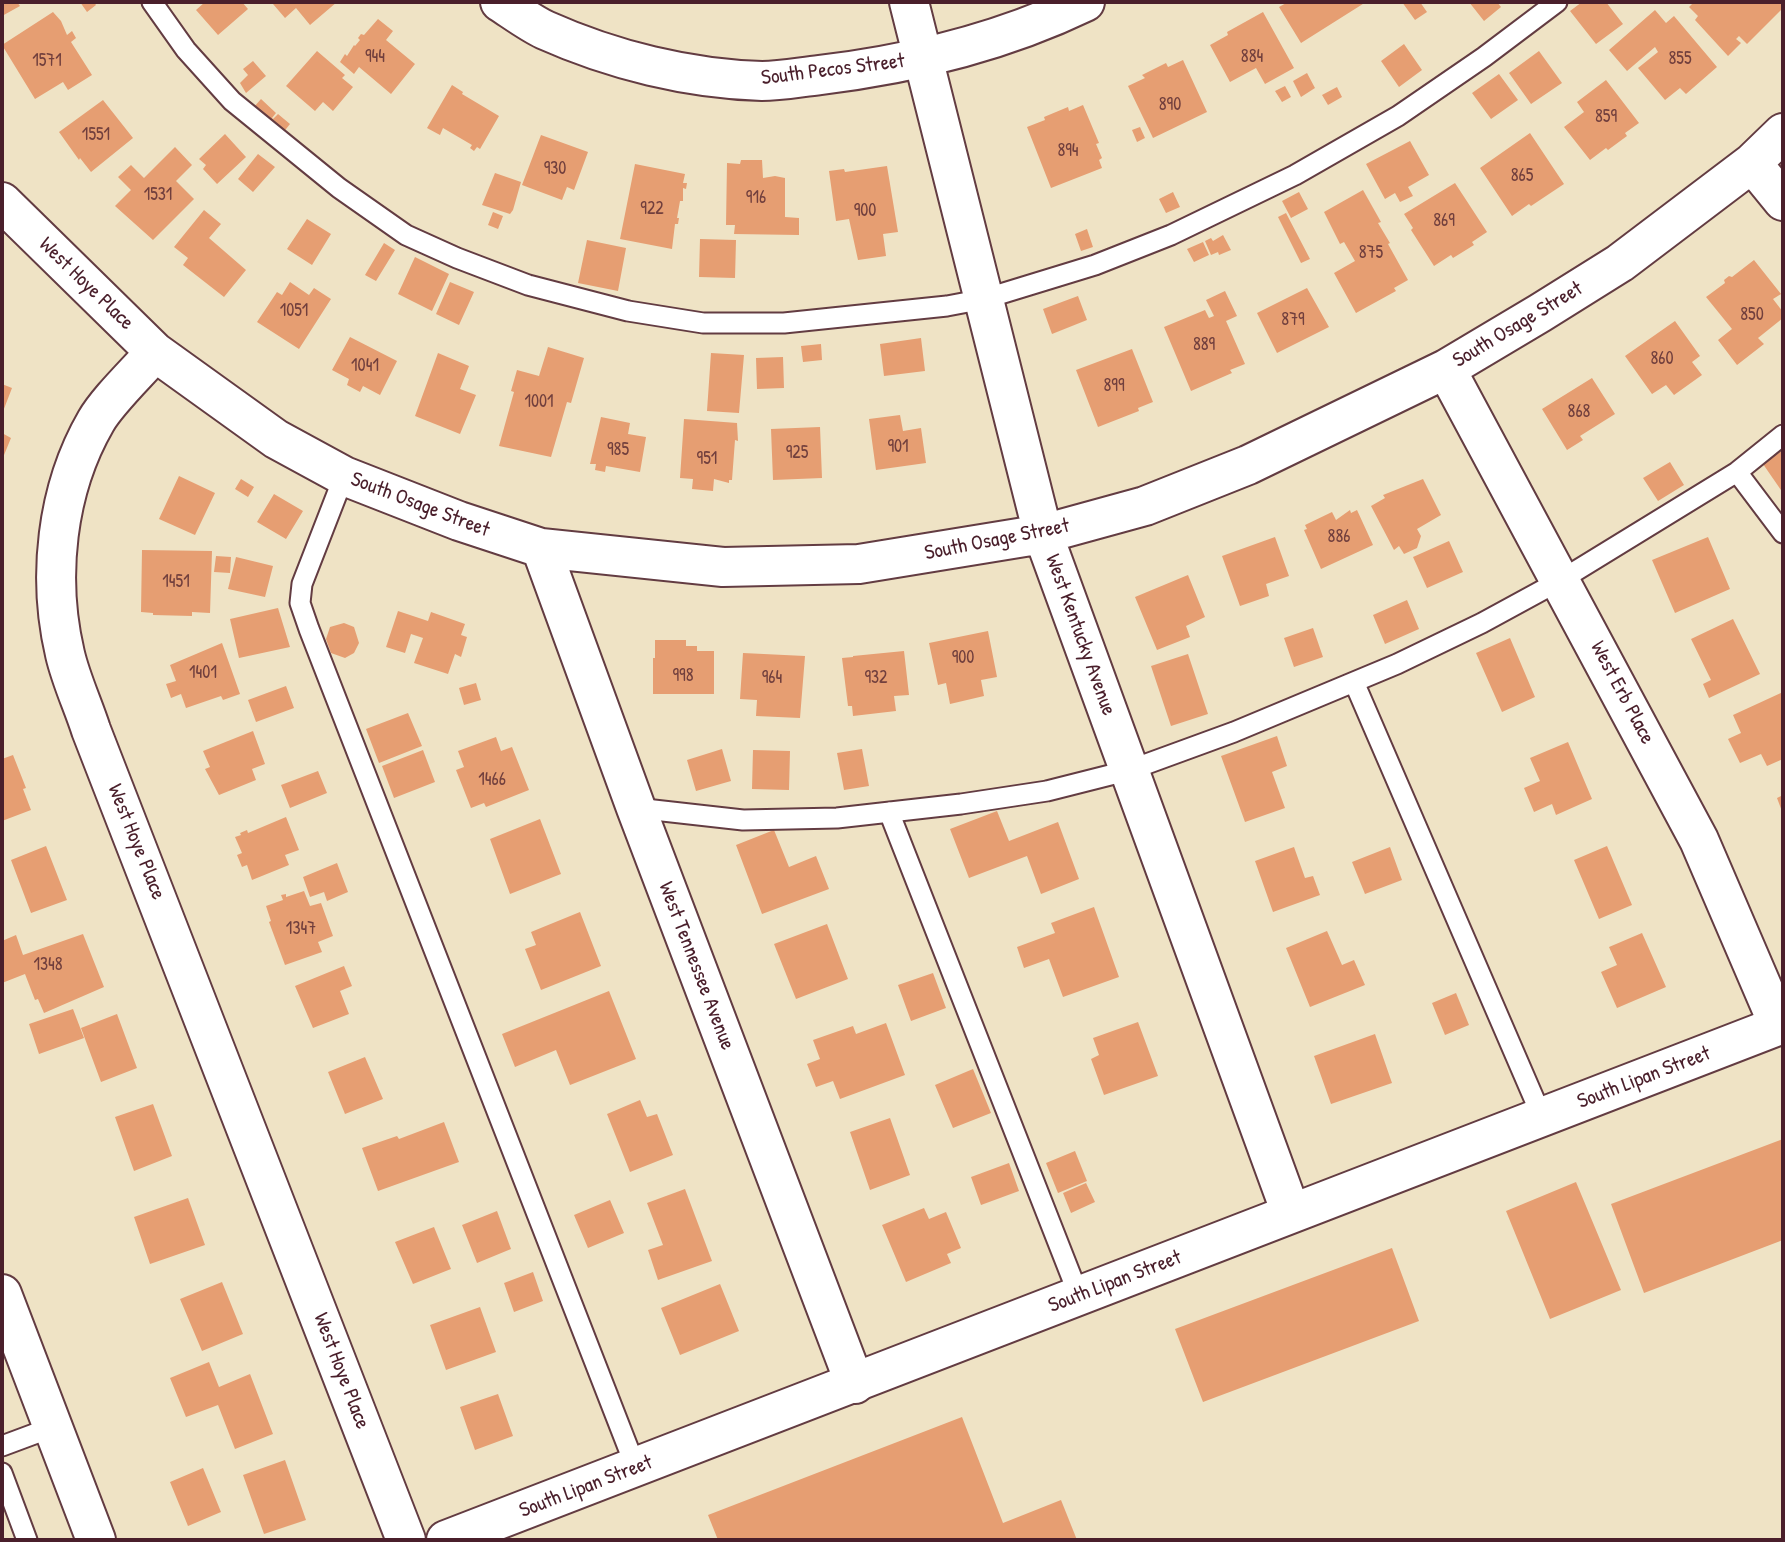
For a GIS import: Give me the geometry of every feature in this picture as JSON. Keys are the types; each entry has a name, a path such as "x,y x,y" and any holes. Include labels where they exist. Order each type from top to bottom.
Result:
{"street":[{"name":"South Pecos Street","path":"501,2 543,29 586,46 659,68 713,78 764,81 845,72 922,58 985,42 1086,2"},
{"name":"West Kentucky Avenue","path":"909,2 1043,534 1291,1213"},
{"name":"South Osage Street","path":"156,352 276,439 344,476 459,521 541,548 723,567 859,564 1043,534 1144,506 1248,465 1446,369 1540,313 1619,263 1752,163 1783,133"},
{"path":"1752,163 1783,201"},
{"name":"West Hoye Place","path":"2,202 156,352 97,419 78,459 66,496 57,567 57,605 65,655 91,730 406,1540"},
{"name":"West Erb Place","path":"1446,369 1699,840 1781,1025"},
{"name":"West Tennessee Avenue","path":"541,548 636,808 855,1384"},
{"name":"South Lipan Street","path":"446,1540 1781,1025"},
{"path":"2,1294 96,1540"}],"lane":[{"path":"152,2 186,50 232,102 339,188 406,234 457,258 528,285 628,311 703,323 784,323 947,306 984,299 1095,265 1171,234 1295,175 1398,116 1484,57 1557,2"},
{"path":"636,808 743,820 837,818 1047,791 1129,770 1234,732 1354,682 1482,623 1560,580 1737,472 1783,435"},
{"path":"1737,472 1783,533"},
{"path":"344,476 302,584 300,603 636,1468"},
{"path":"1354,682 1542,1117"},
{"path":"889,812 1079,1296"},
{"path":"2,1446 53,1427"},
{"path":"2,1473 27,1540"}],"building":[{"path":"2,2 17,2 20,6 2,16"},
{"path":"80,2 94,2 96,5 87,12"},
{"path":"205,2 242,2 248,9 218,35 196,10"},
{"path":"337,2 310,25 296,8 285,18 273,4"},
{"path":"1288,2 1366,2 1301,43 1279,7"},
{"path":"1402,2 1420,2 1427,12 1415,20"},
{"path":"1469,2 1497,2 1501,7 1484,21"},
{"path":"1582,2 1606,2 1623,24 1596,44 1570,11"},
{"path":"1694,2 1783,2 1783,8 1747,44 1739,36 1736,39 1741,43 1728,56 1695,20 1698,16 1689,7"},
{"path":"1655,10 1666,23 1674,16 1717,67 1686,94 1680,88 1665,100 1638,68 1658,52 1655,47 1627,71 1609,50"},
{"path":"53,12 61,21 67,35 72,31 76,38 71,42 92,75 68,90 63,82 35,99 2,45"},
{"path":"1263,12 1294,68 1265,84 1256,68 1230,82 1210,45"},
{"path":"378,19 393,31 386,40 415,64 391,94 359,67 354,74 340,62 360,40 358,38 361,34 364,35"},
{"path":"1404,44 1422,70 1399,87 1381,61"},
{"path":"317,51 345,75 342,78 353,87 333,111 323,102 315,111 286,86"},
{"path":"1539,51 1562,83 1531,104 1509,73"},
{"path":"1183,60 1207,112 1153,138 1128,86 1145,78 1142,75 1166,63 1168,67"},
{"path":"253,61 266,76 246,93 240,83 248,75 243,69"},
{"path":"1307,73 1315,88 1301,97 1293,81"},
{"path":"1499,74 1518,100 1491,119 1472,93"},
{"path":"1606,80 1639,123 1625,133 1627,136 1590,160 1564,127 1584,112 1577,102"},
{"path":"452,85 499,116 480,149 477,147 474,151 470,148 472,145 443,128 440,135 427,128"},
{"path":"1285,86 1291,97 1282,102 1275,91"},
{"path":"1337,87 1342,97 1328,105 1322,95"},
{"path":"261,99 276,113 273,119 278,114 290,124 282,134 254,107"},
{"path":"103,100 133,138 91,172 59,132"},
{"path":"1083,105 1099,143 1096,144 1102,158 1099,160 1102,168 1051,188 1027,127 1068,107 1069,111"},
{"path":"1140,127 1145,138 1137,142 1132,130"},
{"path":"1530,133 1564,184 1512,216 1480,168"},
{"path":"225,134 246,157 217,184 203,169 206,165 199,159"},
{"path":"541,135 588,152 574,190 567,187 562,200 522,185"},
{"path":"1410,141 1429,175 1408,187 1413,196 1400,202 1395,193 1385,199 1366,164"},
{"path":"175,147 192,165 176,181 194,199 153,240 115,206 131,190 118,177 131,165 144,178"},
{"path":"258,154 275,167 253,192 238,179"},
{"path":"741,160 762,160 763,178 785,178 785,217 799,218 799,235 734,234 735,225 726,225 727,163 740,164"},
{"path":"635,164 685,174 683,183 687,183 686,189 683,188 683,201 680,201 672,249 620,239"},
{"path":"887,166 898,232 883,234 886,256 858,260 849,219 836,221 829,171 844,169 845,172"},
{"path":"495,173 521,182 510,214 482,205"},
{"path":"1455,183 1487,232 1472,242 1474,245 1434,266 1404,214"},
{"path":"1363,190 1408,280 1394,288 1396,291 1356,313 1334,273 1355,261 1344,242 1340,244 1324,212"},
{"path":"1173,192 1180,207 1166,213 1159,199"},
{"path":"1299,192 1308,209 1291,218 1282,201"},
{"path":"204,210 221,224 209,238 246,270 224,297 183,265 188,258 174,247"},
{"path":"493,212 503,216 498,229 488,225"},
{"path":"1286,213 1310,259 1301,263 1278,217"},
{"path":"307,219 331,234 312,265 287,249"},
{"path":"1087,229 1093,247 1081,251 1075,234"},
{"path":"1223,235 1231,250 1211,255 1205,241 1211,238 1213,241"},
{"path":"700,239 736,240 735,278 699,277"},
{"path":"587,240 626,248 618,291 578,283"},
{"path":"1203,242 1209,255 1194,262 1187,249"},
{"path":"384,243 395,250 376,281 365,275"},
{"path":"415,257 449,274 432,311 398,294"},
{"path":"1754,260 1781,294 1773,299 1783,312 1783,318 1758,338 1764,344 1737,365 1718,340 1732,329 1706,297 1725,283 1724,280 1729,276 1732,277"},
{"path":"290,282 309,295 314,288 331,299 299,349 257,322 277,292 282,295"},
{"path":"450,282 474,292 459,325 436,314"},
{"path":"1307,288 1329,327 1277,353 1257,313"},
{"path":"1225,291 1237,316 1226,321 1245,364 1230,370 1232,373 1191,391 1164,327 1205,310 1209,318 1214,316 1206,300"},
{"path":"1078,296 1087,320 1052,334 1043,309"},
{"path":"1675,321 1700,356 1692,362 1702,375 1674,395 1666,385 1652,394 1625,356"},
{"path":"350,337 397,361 380,395 363,386 360,392 347,385 349,379 332,370"},
{"path":"921,338 925,371 884,376 880,344"},
{"path":"821,344 822,360 803,362 801,346"},
{"path":"548,347 584,358 571,403 567,402 551,457 499,446 514,392 511,391 517,370 539,376"},
{"path":"1132,349 1153,402 1138,408 1139,411 1098,427 1076,370"},
{"path":"438,353 469,366 460,389 476,395 460,434 415,416"},
{"path":"711,353 744,355 739,413 707,411"},
{"path":"783,357 784,388 757,389 756,358"},
{"path":"1592,378 1615,414 1580,436 1583,440 1567,450 1542,409"},
{"path":"2,384 12,388 2,414"},
{"path":"900,415 903,431 921,428 926,463 876,470 869,419"},
{"path":"601,417 630,423 628,434 646,437 640,472 606,466 605,472 595,470 596,464 590,464"},
{"path":"684,419 737,423 738,441 735,440 732,480 729,480 729,483 714,479 713,491 692,489 693,479 680,478"},
{"path":"820,427 822,478 773,480 771,429"},
{"path":"2,433 11,438 2,460"},
{"path":"1783,450 1783,493 1763,464"},
{"path":"1670,462 1684,485 1658,501 1643,478"},
{"path":"179,476 215,493 195,535 159,519"},
{"path":"241,479 254,487 248,497 235,489"},
{"path":"1423,479 1441,515 1417,529 1421,536 1417,548 1404,554 1399,546 1394,550 1371,506 1385,498 1383,495"},
{"path":"274,494 303,511 286,539 257,522"},
{"path":"1350,510 1351,513 1357,510 1373,545 1321,569 1304,530 1307,529 1305,525 1332,512 1336,520"},
{"path":"1275,537 1289,576 1266,584 1269,596 1240,606 1222,556"},
{"path":"1708,537 1730,589 1675,613 1652,560"},
{"path":"1449,541 1463,572 1427,588 1413,557"},
{"path":"142,550 212,551 210,613 192,612 192,616 141,612"},
{"path":"216,556 231,557 230,573 214,572"},
{"path":"236,557 273,566 265,597 228,589"},
{"path":"1188,575 1205,617 1186,626 1190,637 1157,650 1135,597"},
{"path":"1407,600 1419,629 1385,644 1373,615"},
{"path":"278,608 290,647 239,658 230,619"},
{"path":"398,611 428,621 431,612 465,624 461,635 467,637 461,657 455,654 448,674 414,663 423,638 411,634 405,653 386,647"},
{"path":"1733,619 1760,674 1709,698 1703,684 1711,680 1691,639"},
{"path":"344,623 354,627 359,643 354,653 345,658 331,653 326,639 330,627"},
{"path":"1313,628 1323,657 1294,667 1284,638"},
{"path":"988,631 997,677 981,680 984,696 950,704 946,683 938,685 929,643"},
{"path":"1510,638 1535,697 1502,712 1476,653"},
{"path":"655,640 686,640 686,646 697,646 697,651 714,651 714,694 653,694"},
{"path":"222,643 240,694 223,700 221,696 186,708 181,694 171,698 166,684 176,681 170,665"},
{"path":"904,651 909,695 894,696 896,711 853,716 852,706 848,706 842,658"},
{"path":"743,653 805,656 800,718 756,716 757,700 740,699"},
{"path":"1188,654 1208,714 1171,726 1151,666"},
{"path":"476,683 481,700 464,705 459,688"},
{"path":"286,686 294,708 256,722 248,700"},
{"path":"1783,692 1783,759 1767,766 1761,754 1740,763 1728,739 1741,733 1733,715"},
{"path":"408,713 422,746 379,763 366,729"},
{"path":"253,731 265,764 252,769 256,780 219,795 205,769 210,767 203,751"},
{"path":"1277,736 1287,766 1272,772 1285,808 1245,822 1221,756"},
{"path":"496,737 501,751 512,747 529,790 486,807 484,803 471,808 456,770 464,767 458,751"},
{"path":"1568,742 1592,799 1556,815 1552,804 1534,812 1524,788 1540,781 1530,758"},
{"path":"722,749 731,781 696,791 687,760"},
{"path":"862,749 869,786 844,790 837,753"},
{"path":"423,750 435,782 394,798 382,766"},
{"path":"753,750 790,751 789,790 752,789"},
{"path":"13,755 31,810 2,821 2,759"},
{"path":"318,771 327,793 290,808 281,785"},
{"path":"1783,795 1783,814 1777,798"},
{"path":"997,811 1009,841 1058,822 1079,879 1041,894 1027,856 969,878 950,829"},
{"path":"286,817 299,850 285,855 289,865 252,880 247,865 242,867 237,855 242,853 235,837 247,830 248,833"},
{"path":"540,819 561,874 510,894 490,839"},
{"path":"774,830 789,867 816,856 829,889 762,914 736,845"},
{"path":"46,846 67,900 31,913 11,860"},
{"path":"1607,846 1632,905 1599,919 1574,860"},
{"path":"1294,847 1305,878 1313,876 1320,895 1273,912 1255,861"},
{"path":"1390,847 1402,880 1365,894 1352,862"},
{"path":"337,863 348,892 327,901 324,892 310,897 303,877"},
{"path":"304,891 310,906 321,903 333,936 318,942 322,952 285,965 266,906 283,900 281,895 286,894 286,897"},
{"path":"1094,907 1119,977 1063,997 1049,959 1024,968 1017,947 1055,933 1051,923"},
{"path":"580,912 601,966 541,990 525,949 536,945 531,932"},
{"path":"827,924 848,979 796,999 774,944"},
{"path":"1327,931 1342,965 1354,960 1365,985 1310,1007 1286,948"},
{"path":"1642,933 1666,987 1617,1008 1601,972 1617,965 1609,947"},
{"path":"83,934 104,987 44,1013 38,999 35,1000 25,974 2,983 2,941 16,935 23,955"},
{"path":"344,966 352,986 340,991 349,1014 313,1028 295,986"},
{"path":"933,973 946,1008 911,1021 898,985"},
{"path":"609,991 636,1059 570,1085 556,1050 515,1067 502,1034"},
{"path":"1456,993 1469,1025 1445,1035 1432,1003"},
{"path":"73,1009 84,1038 39,1054 29,1024"},
{"path":"117,1014 137,1068 101,1082 81,1028"},
{"path":"1138,1022 1158,1076 1104,1095 1091,1059 1099,1055 1093,1038"},
{"path":"886,1023 905,1075 840,1099 833,1081 816,1087 807,1064 820,1059 813,1040 853,1026 856,1034"},
{"path":"1375,1034 1392,1083 1331,1104 1314,1056"},
{"path":"365,1057 383,1099 345,1114 328,1072"},
{"path":"973,1069 991,1113 953,1128 935,1085"},
{"path":"640,1100 647,1117 657,1114 673,1155 630,1172 607,1114"},
{"path":"153,1104 172,1156 134,1171 115,1117"},
{"path":"890,1118 910,1175 870,1190 850,1132"},
{"path":"444,1122 459,1162 378,1191 362,1148 397,1136 399,1139"},
{"path":"1783,1139 1783,1240 1644,1293 1611,1204"},
{"path":"1075,1151 1087,1181 1058,1193 1046,1163"},
{"path":"1009,1163 1019,1191 981,1205 971,1177"},
{"path":"1576,1182 1621,1290 1550,1319 1506,1211"},
{"path":"1086,1183 1095,1202 1071,1213 1063,1193"},
{"path":"685,1189 712,1261 658,1280 648,1250 663,1245 647,1203"},
{"path":"188,1198 205,1245 150,1264 134,1217"},
{"path":"610,1200 624,1233 588,1248 574,1215"},
{"path":"924,1208 929,1219 946,1212 961,1248 947,1254 951,1263 906,1282 882,1225"},
{"path":"497,1211 511,1249 477,1263 462,1225"},
{"path":"434,1227 451,1269 413,1284 395,1242"},
{"path":"1392,1248 1419,1321 1203,1402 1175,1329"},
{"path":"533,1272 543,1301 514,1312 504,1283"},
{"path":"222,1282 243,1334 202,1351 180,1299"},
{"path":"720,1284 739,1331 680,1355 661,1308"},
{"path":"480,1307 496,1352 446,1370 430,1325"},
{"path":"209,1362 219,1387 250,1374 273,1434 235,1449 218,1405 186,1417 170,1378"},
{"path":"498,1394 513,1436 475,1450 460,1407"},
{"path":"962,1417 1003,1523 1061,1500 1077,1540 718,1540 708,1515"},
{"path":"285,1460 306,1520 264,1534 243,1475"},
{"path":"203,1468 221,1512 188,1526 170,1482"}]}
